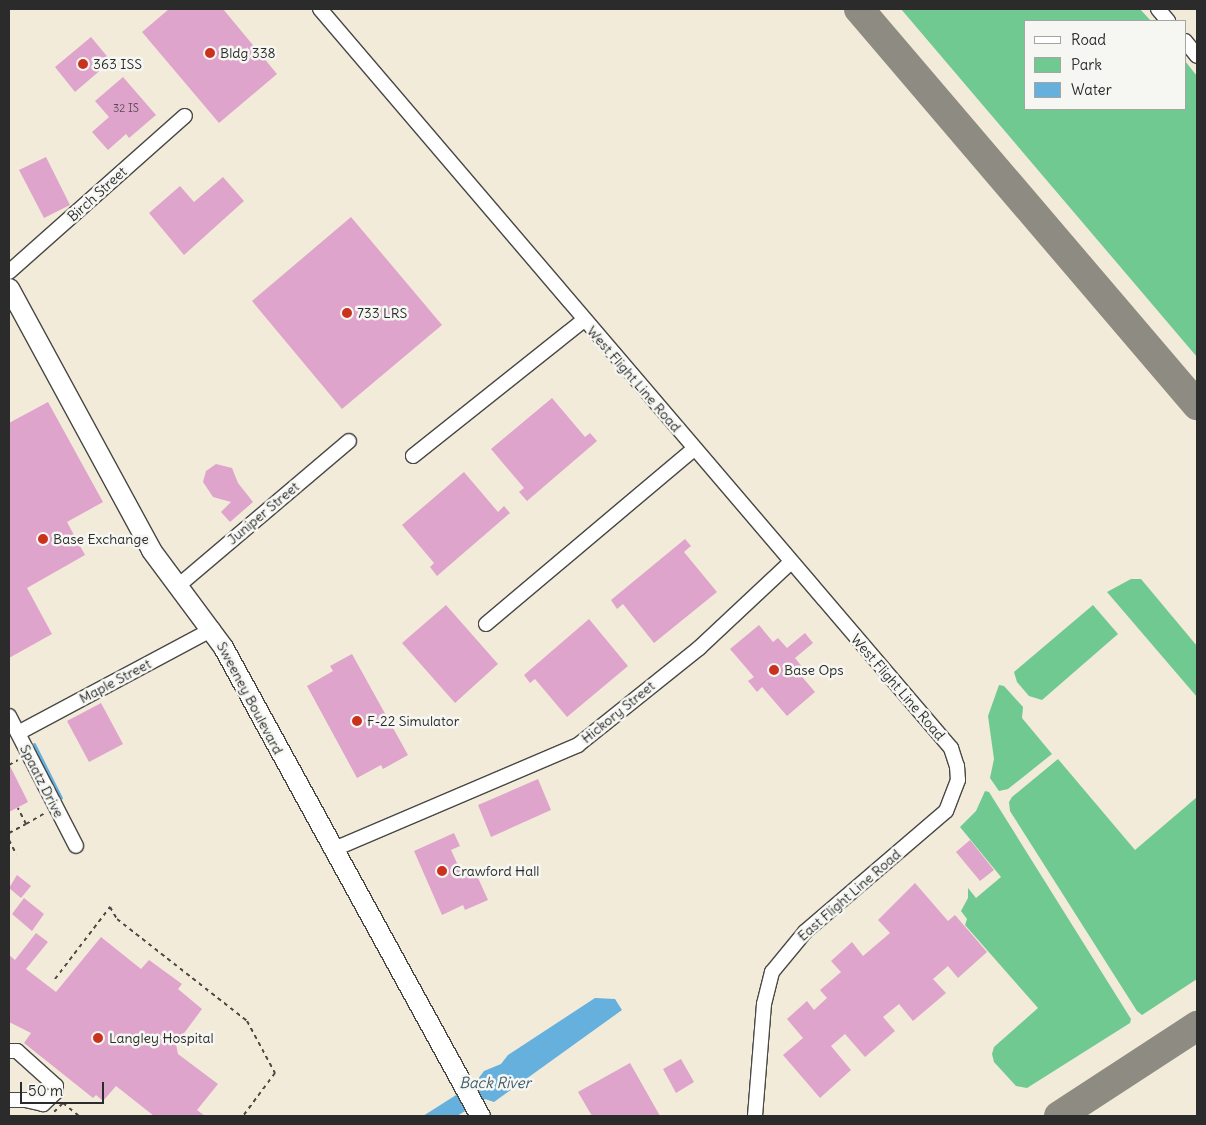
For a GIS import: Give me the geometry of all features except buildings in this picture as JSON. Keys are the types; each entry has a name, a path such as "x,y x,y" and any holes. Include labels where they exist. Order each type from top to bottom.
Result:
{"main road":[{"name":"Sweeney Boulevard","path":"9,288 151,550 213,629 332,850 478,1113"}],"street":[{"name":"West Flight Line Road","path":"320,9 951,748"},
{"path":"1158,9 1167,20"},
{"path":"1186,42 1197,56"},
{"name":"Birch Street","path":"9,272 184,116"},
{"path":"413,456 584,320"},
{"name":"Juniper Street","path":"178,586 349,441"},
{"path":"486,624 694,449"},
{"name":"Hickory Street","path":"332,850 578,745 699,648 791,562"},
{"name":"Maple Street","path":"18,733 213,629"},
{"name":"Spaatz Drive","path":"9,716 76,846"},
{"name":"East Flight Line Road","path":"755,1116 764,1004 772,972 805,932 946,811 958,780 951,748"},
{"path":"9,1051 17,1051 56,1086 56,1092 43,1104 26,1100 9,1100"}],"path":[{"path":"9,765 23,758"},
{"path":"18,808 26,824"},
{"path":"9,833 46,813 50,820"},
{"path":"9,840 16,854"},
{"path":"55,979 110,907 117,919 247,1021 275,1073 242,1116"},
{"path":"63,1103 79,1116"}],"green space":[{"path":"901,9 1140,9 1150,20 1024,20 1024,110 1186,110 1186,62 1197,76 1197,357"},
{"path":"1131,579 1141,579 1197,646 1197,697 1107,592"},
{"path":"1093,605 1118,634 1042,700 1029,696 1017,682 1014,672"},
{"path":"999,685 1004,686 1023,707 1022,718 1052,754 1008,789 999,791 990,778 994,759 988,716"},
{"path":"1058,759 1135,850 1197,797 1197,979 1142,1015 1137,1011 1010,811 1009,802 1012,797"},
{"path":"985,791 989,792 1131,1019 1130,1023 1027,1088 1016,1086 994,1062 992,1054 994,1047 1038,1008 965,925 967,919 961,911 968,898 968,888 976,898 1001,877 960,827 976,811"}],"water":[{"name":"Back River","path":"595,998 615,999 622,1010 494,1102 485,1099 457,1116 423,1116 475,1083 484,1071 501,1064 508,1055"}],"waterway":[{"path":"34,744 61,798"}],"taxiway":[{"path":"859,9 1197,405"},
{"path":"1059,1116 1197,1026"}],"place":[{"name":"Bldg 338","path":"210,53"},
{"name":"363 ISS","path":"83,64"},
{"name":"733 LRS","path":"347,313"},
{"name":"Base Exchange","path":"43,539"},
{"name":"Base Ops","path":"774,670"},
{"name":"F-22 Simulator","path":"357,721"},
{"name":"Crawford Hall","path":"442,871"},
{"name":"Langley Hospital","path":"98,1038"}]}
